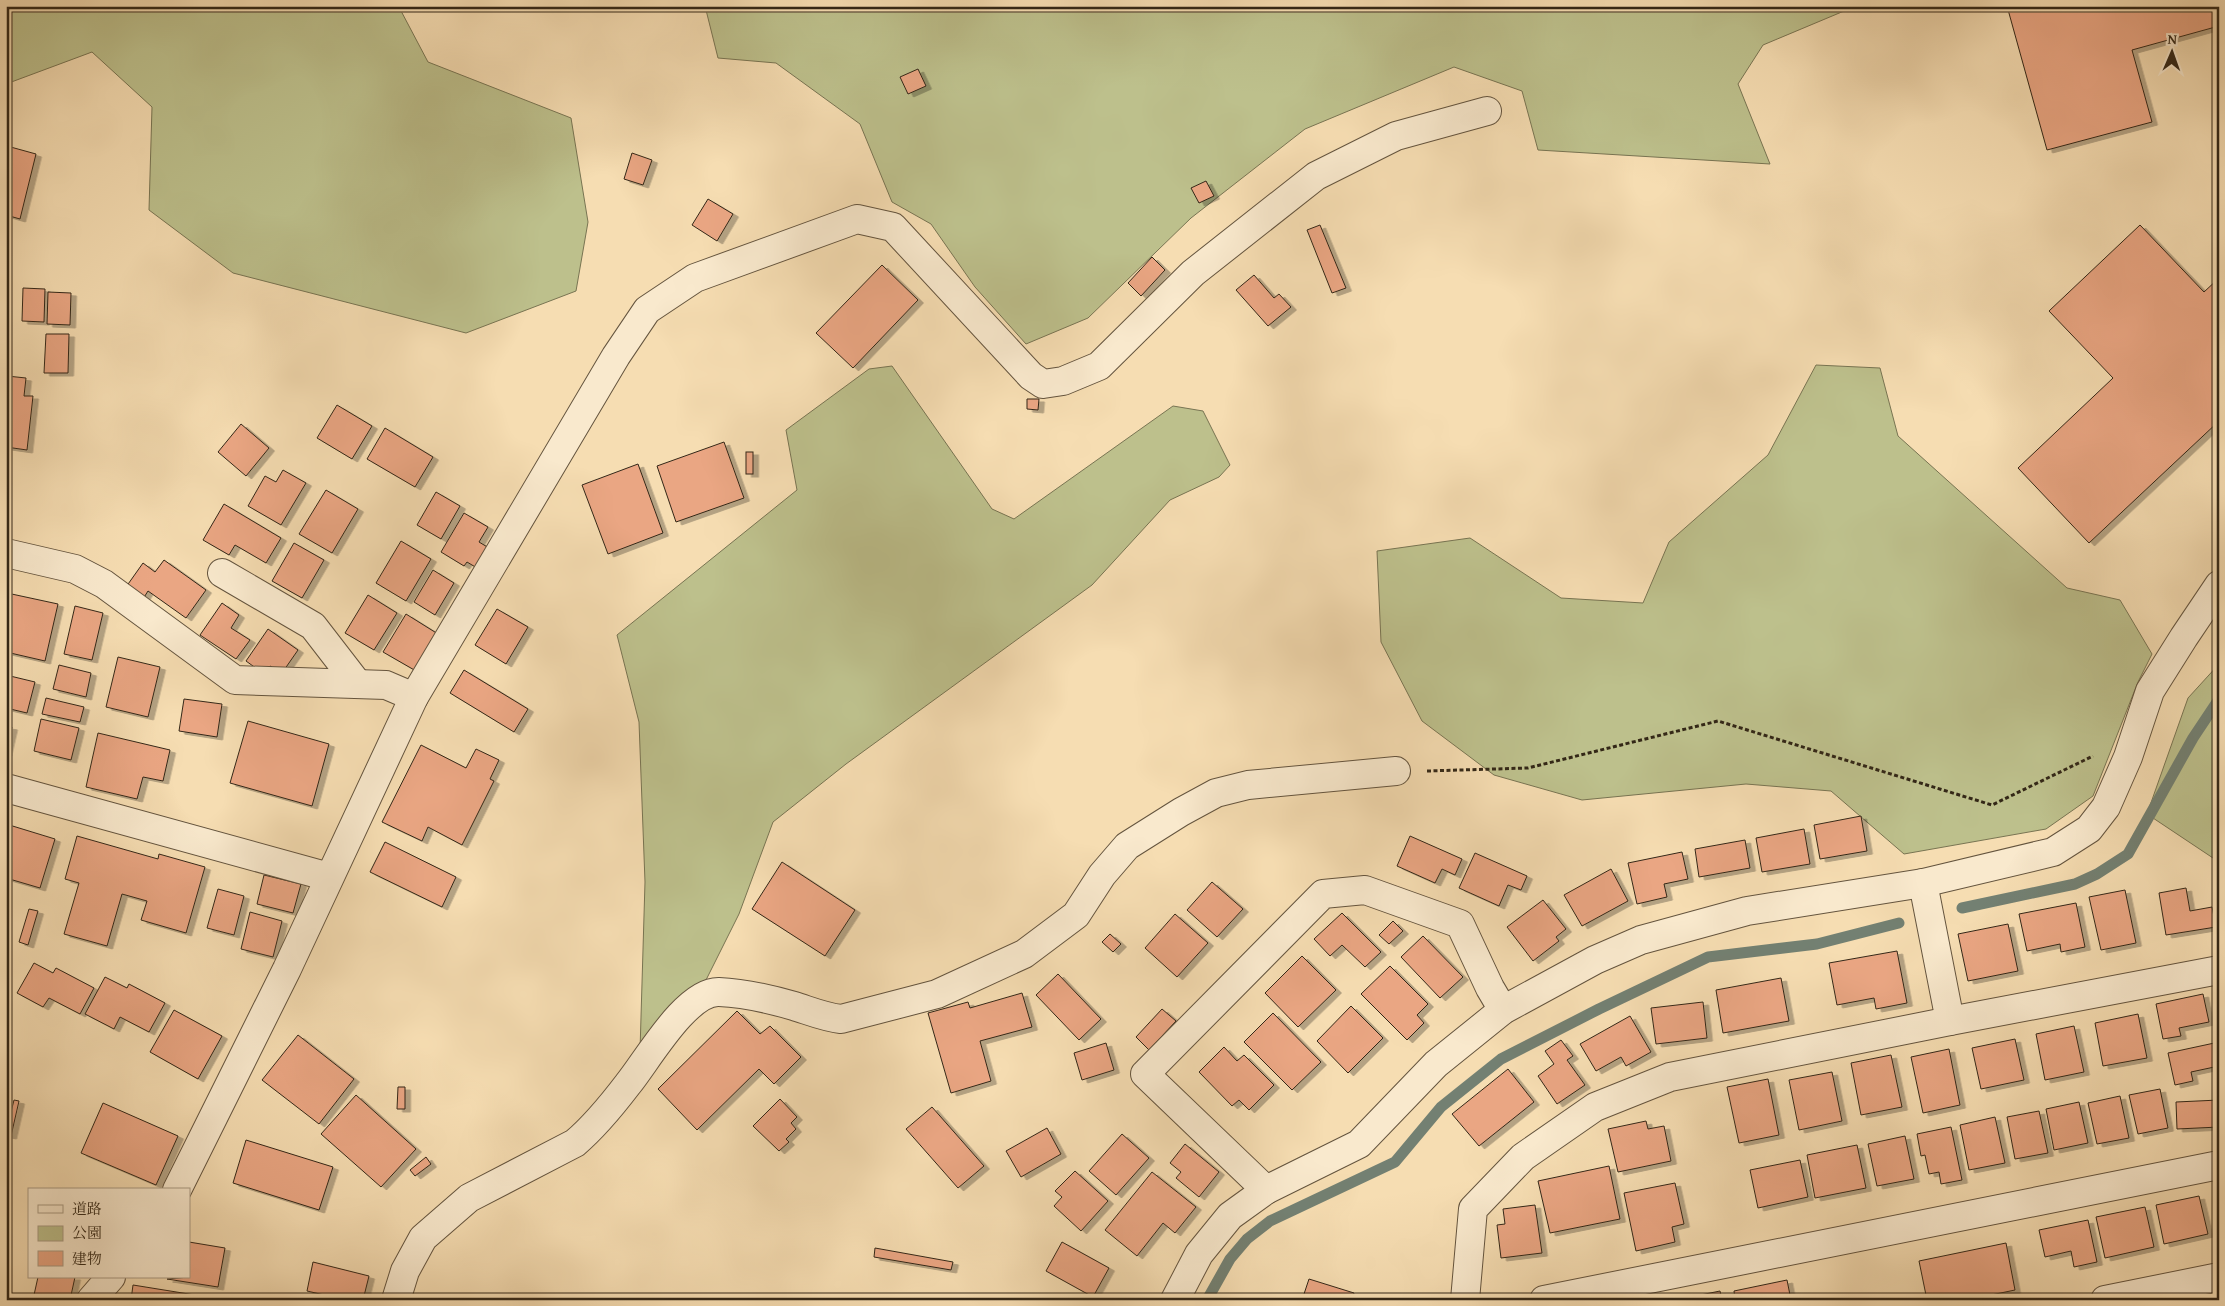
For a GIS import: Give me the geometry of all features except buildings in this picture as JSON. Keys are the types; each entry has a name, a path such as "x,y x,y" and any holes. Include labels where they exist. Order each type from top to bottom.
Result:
{"street":[{"path":"178,1188 287,969 414,697 616,356 647,310 695,278 857,219 893,227 1031,376 1043,384 1063,381 1099,366 1193,272 1316,176 1396,136 1487,111"},
{"path":"6,553 75,569 104,584 235,680 386,684 414,697"},
{"path":"222,573 313,626 357,684"},
{"path":"1175,1300 1199,1254 1230,1216 1266,1190 1359,1144 1436,1064 1503,1010 1595,960 1641,940 1747,911 1922,882 2053,852 2089,829 2106,807 2135,737 2150,691 2219,585"},
{"path":"396,1300 405,1271 423,1238 469,1198 575,1142 589,1130 629,1084 685,1010 700,998 717,992 752,997 794,1006 826,1018 841,1019 937,994 1024,954 1076,914 1102,875 1127,846 1181,812 1216,793 1248,785 1396,771"},
{"path":"6,788 329,877"},
{"path":"1922,882 1950,1021"},
{"path":"1266,1190 1145,1074 1323,894 1366,890 1460,924 1490,988 1503,1010"},
{"path":"1465,1300 1472,1209 1523,1157 1595,1107 1670,1077 2219,970"},
{"path":"1544,1300 2219,1166"},
{"path":"2105,1300 2219,1277"},
{"path":"92,1300 110,1278"}],"path":[{"path":"1396,771 1528,768 1718,721 1992,805 2135,737"}],"green space":[{"path":"6,6 402,6 400,9 428,62 571,118 588,222 576,291 466,333 233,273 149,210 152,107 92,52 6,84"},
{"path":"705,6 1856,6 1763,45 1738,84 1770,164 1538,150 1522,91 1454,67 1305,129 1191,218 1088,318 1026,344 975,287 931,224 892,202 860,124 776,63 718,58"},
{"path":"1816,365 1880,368 1898,436 2067,588 2120,600 2152,654 2138,682 2093,796 2046,829 1904,854 1831,791 1746,784 1582,800 1494,775 1422,721 1381,642 1377,551 1470,538 1561,598 1643,603 1669,542 1768,455"},
{"path":"892,366 992,509 1014,519 1173,406 1203,411 1230,465 1219,477 1170,500 1092,585 846,764 773,822 739,914 705,982 640,1051 645,882 639,722 617,635 797,490 786,430 869,369"},
{"path":"2219,664 2219,862 2147,814 2188,698"}],"waterway":[{"path":"1962,908 2075,884 2097,874 2128,854 2193,738 2219,699"},
{"path":"1207,1300 1230,1259 1247,1239 1270,1221 1395,1162 1441,1107 1501,1059 1599,1009 1708,957 1817,944 1899,923"}]}
